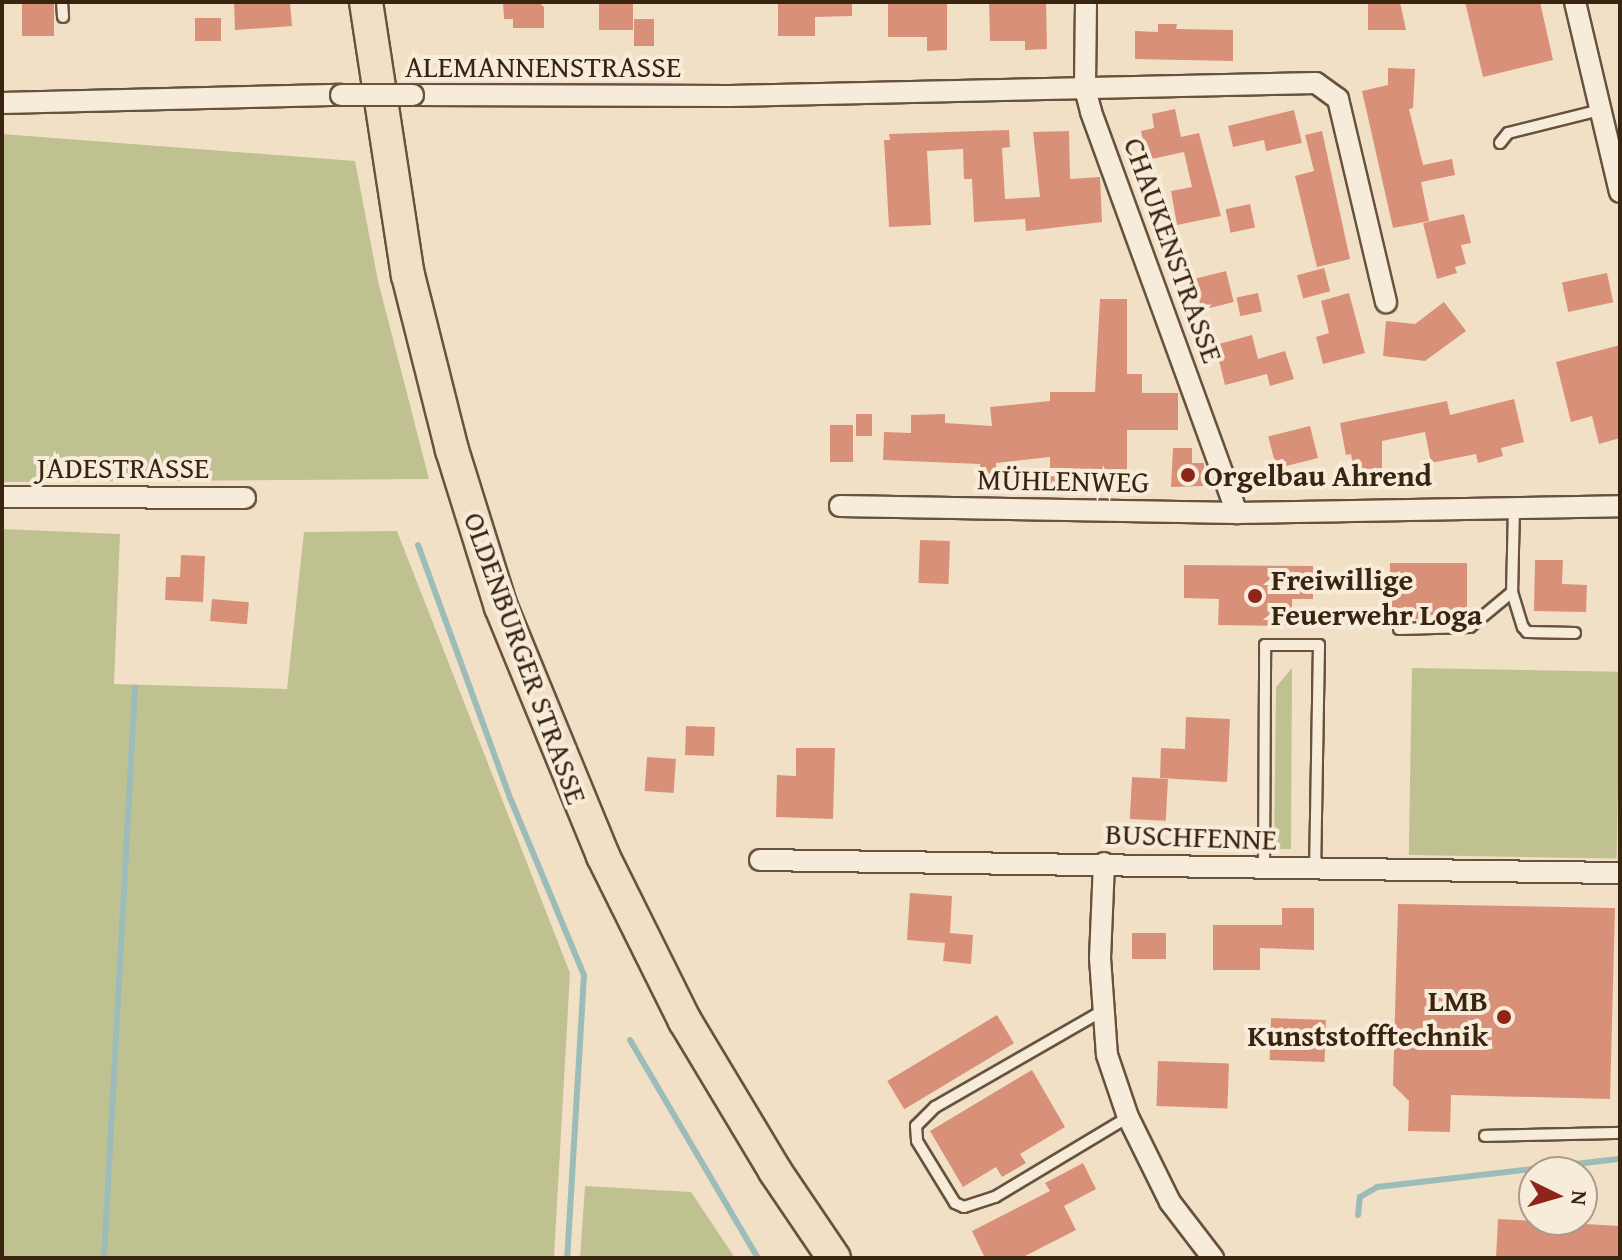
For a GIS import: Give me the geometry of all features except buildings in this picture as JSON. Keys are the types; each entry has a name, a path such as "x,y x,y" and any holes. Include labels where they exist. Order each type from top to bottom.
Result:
{"main road":[{"name":"OLDENBURGER STRASSE","path":"366,2 408,275 452,450 501,607 603,856 685,1021 775,1171 834,1258"}],"street":[{"name":"CHAUKENSTRASSE","path":"1086,2 1085,89 1237,513"},
{"path":"1575,2 1620,192"},
{"name":"ALEMANNENSTRASSE","path":"2,103 341,95 1085,89 1316,83 1329,88 1338,99 1386,302"},
{"name":"JADESTRASSE","path":"2,497 245,498"},
{"name":"MÜHLENWEG","path":"840,506 1237,513 1620,506"},
{"name":"BUSCHFENNE","path":"760,860 1620,873"},
{"path":"1104,863 1107,1055 1128,1117 1170,1202 1213,1258"}],"lane":[{"path":"62,2 63,17"},
{"path":"1500,143 1508,133 1600,110"},
{"path":"1514,507 1512,592 1527,632 1575,633"},
{"path":"1399,629 1470,627 1512,592"},
{"path":"1264,867 1265,645 1319,645 1315,870"},
{"path":"1104,1010 935,1107 916,1126 917,1141 955,1203 964,1207 995,1197 1128,1117"},
{"path":"1485,1136 1620,1133"}],"green space":[{"path":"2,134 355,161 378,281 429,479 2,482"},
{"path":"2,529 120,534 114,684 287,689 304,532 397,531 570,973 554,1258 2,1258"},
{"path":"1292,668 1291,849 1274,849 1276,687"},
{"path":"1412,668 1620,672 1617,859 1409,855"},
{"path":"585,1186 691,1192 735,1258 580,1258"}],"waterway":[{"path":"418,545 511,800 584,975 567,1258"},
{"path":"104,1258 135,688"},
{"path":"630,1040 758,1258"},
{"path":"1358,1215 1360,1197 1377,1187 1620,1159"}],"place":[{"name":"Orgelbau Ahrend","path":"1188,475"},
{"name":"Freiwillige Feuerwehr Loga","path":"1255,596"},
{"name":"LMB Kunststofftechnik","path":"1504,1017"}]}
